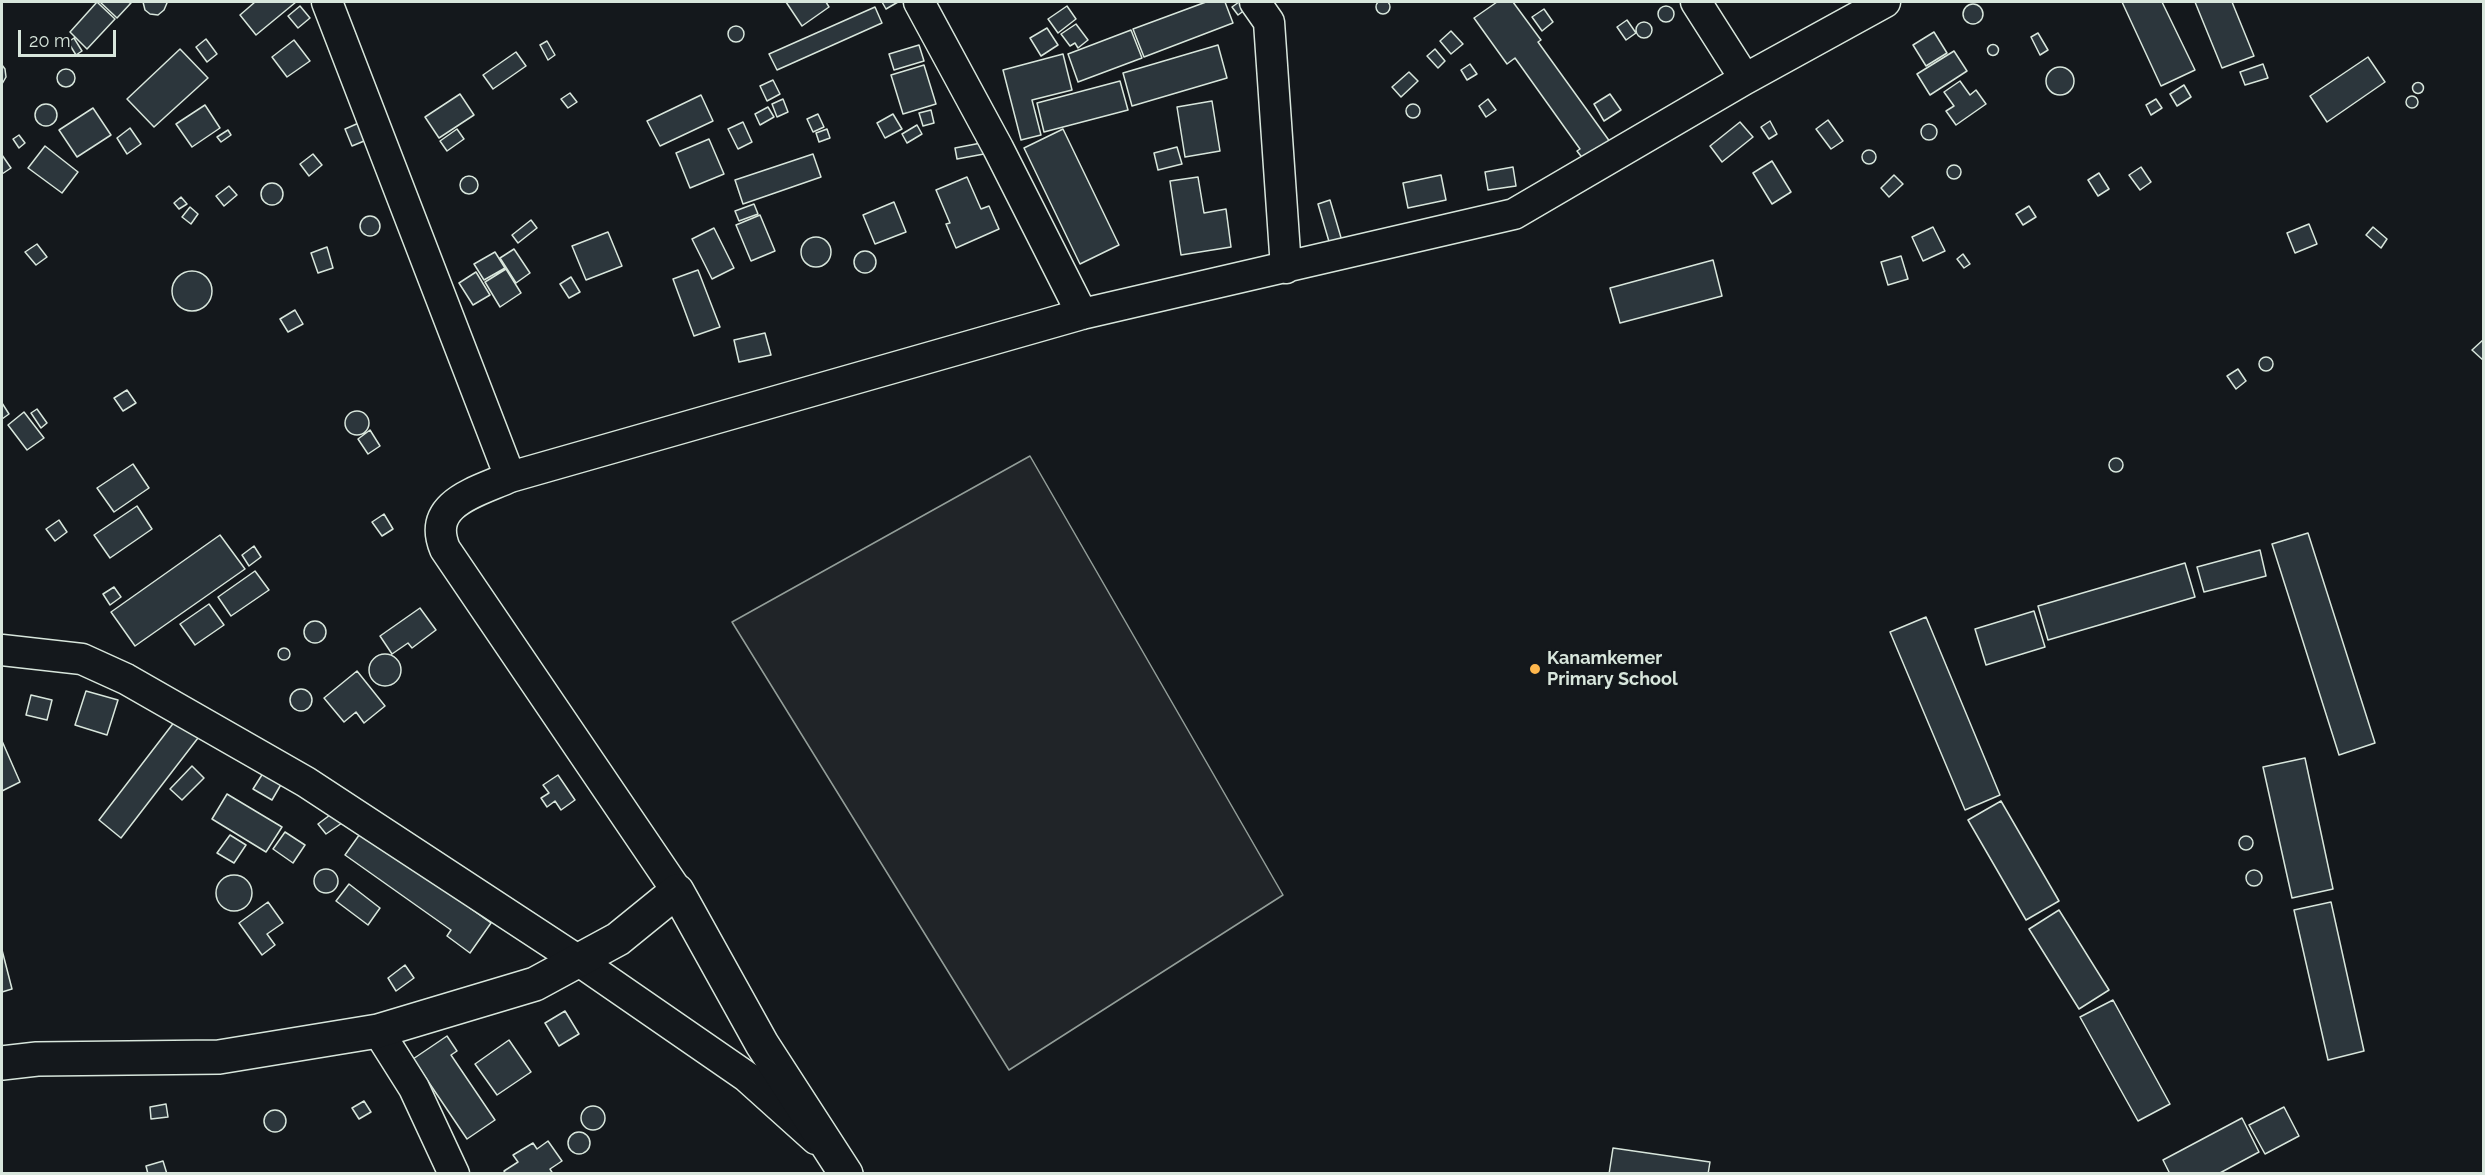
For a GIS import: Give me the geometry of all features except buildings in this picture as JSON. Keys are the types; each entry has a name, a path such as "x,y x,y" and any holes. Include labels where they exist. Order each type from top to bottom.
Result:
{"street":[{"path":"327,2 510,477"},
{"path":"919,2 999,148 1082,314"},
{"path":"1255,2 1269,22 1286,268"},
{"path":"1696,2 1745,80"},
{"path":"839,1163 762,1044 677,891 445,549 440,538 440,526 454,502 510,477 1082,314 1514,214 1885,2"},
{"path":"2,650 82,659 126,680 306,782 579,961 747,1077 839,1163"},
{"path":"2,1063 37,1059 219,1057 378,1031 534,984 618,939 677,891"},
{"path":"378,1031 414,1089 454,1173"}],"shaded area":[{"path":"1030,456 1283,895 1009,1070 732,622"}],"place":[{"name":"Kanamkemer Primary School","path":"1535,669"}]}
